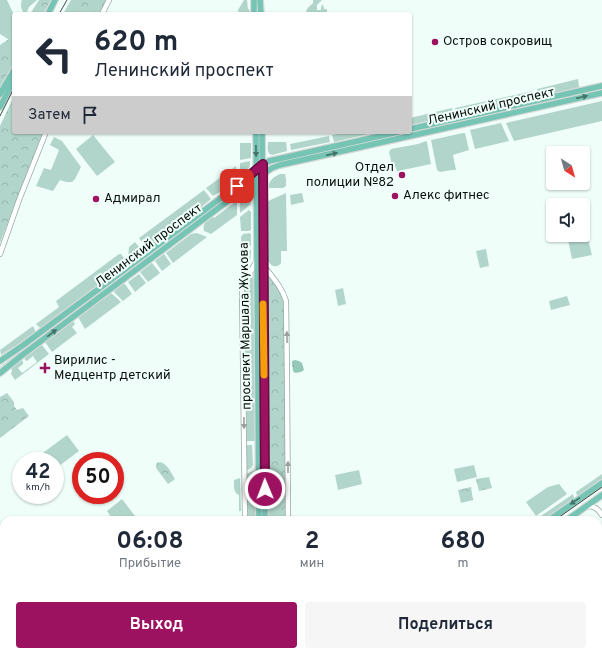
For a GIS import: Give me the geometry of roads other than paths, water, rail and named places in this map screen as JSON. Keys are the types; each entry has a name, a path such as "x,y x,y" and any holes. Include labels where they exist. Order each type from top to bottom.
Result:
{"main road":[{"path":"49,12 55,0"},
{"path":"53,12 59,0"},
{"path":"254,0 254,12"},
{"path":"260,0 261,12"},
{"path":"0,94 12,73"},
{"path":"0,107 12,84"},
{"name":"Ленинский проспект","path":"412,129 602,86"},
{"name":"Ленинский проспект","path":"0,373 272,168 602,93"},
{"name":"проспект Маршала Жукова","path":"256,134 259,516"},
{"name":"проспект Маршала Жукова","path":"262,134 265,516"},
{"name":"Ленинский проспект","path":"0,361 237,186 263,164 269,161 389,134"},
{"path":"554,516 602,483"},
{"path":"573,516 600,497"}],"street":[{"path":"103,12 109,0"},
{"path":"0,254 45,134"},
{"path":"245,516 242,289 256,262"},
{"path":"263,265 284,293 286,301 288,378 288,516"},
{"path":"600,497 596,504 602,516"},
{"path":"587,506 593,506 598,509"}],"tram line":[{"path":"60,12 67,0"},
{"path":"0,116 12,92"},
{"path":"561,516 602,487"},
{"path":"367,656 377,656"}],"place":[{"name":"Остров сокровищ","path":"435,42"},
{"name":"Отдел полиции №82","path":"402,175"},
{"name":"Алекс фитнес","path":"395,196"},
{"name":"Адмирал","path":"96,199"},
{"name":"Вирилис - Медцентр детский","path":"45,368"}]}
